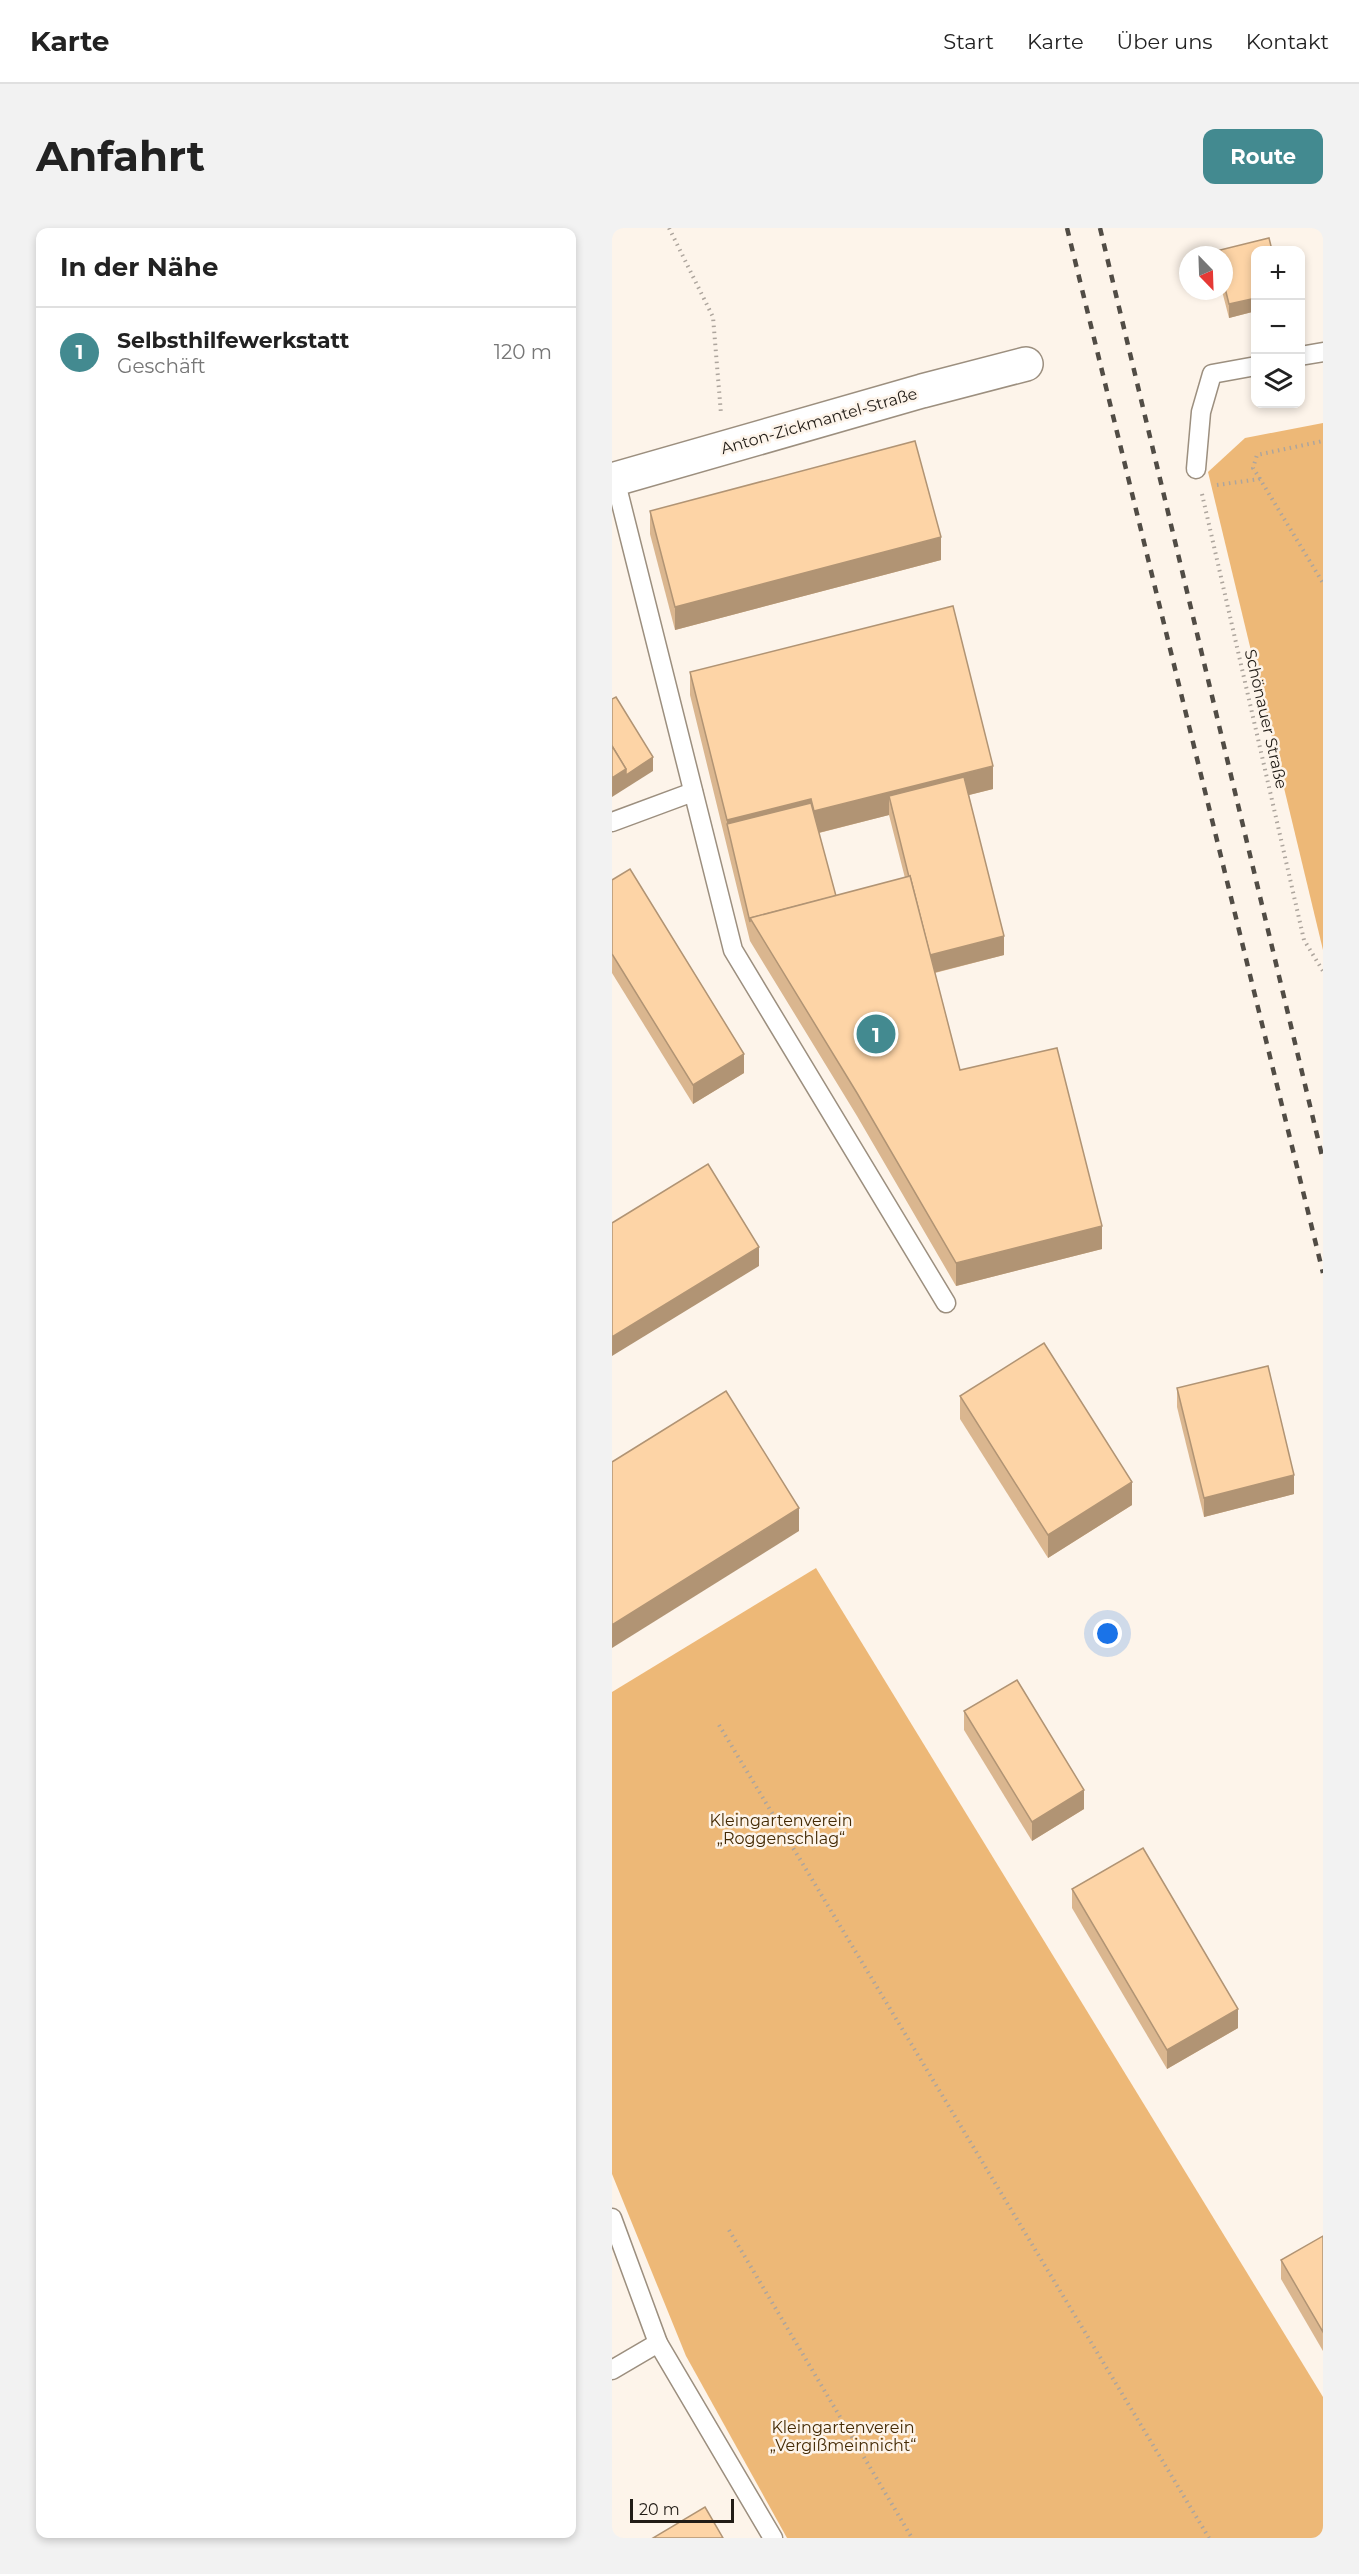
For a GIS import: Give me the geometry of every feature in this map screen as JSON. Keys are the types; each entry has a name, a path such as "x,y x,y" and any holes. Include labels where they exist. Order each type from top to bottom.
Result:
{"street":[{"name":"Anton-Zickmantel-Straße","path":"613,479 922,391 1026,364"}],"lane":[{"path":"1305,355 1323,352"},
{"path":"1196,469 1201,412 1212,374 1251,367"},
{"path":"613,479 733,950 946,1302"},
{"path":"612,822 693,792"},
{"path":"612,2218 658,2343 772,2538"},
{"path":"612,2370 658,2343"}],"path":[{"path":"669,228 713,317 724,447"},
{"path":"1323,441 1257,455 1253,468 1323,583"},
{"name":"Schönauer Straße","path":"1196,469 1304,940 1323,971"},
{"path":"1200,487 1260,479"},
{"path":"719,1725 1209,2538"},
{"path":"729,2230 912,2538"}],"green space":[{"path":"1323,423 1323,950 1208,472 1245,438"},
{"name":"Kleingartenverein „Roggenschlag“","path":"816,1568 1323,2397 1323,2538 787,2538 686,2356 612,2174 612,1692"}],"building":[{"path":"1269,238 1271,246 1251,246 1251,299 1229,304 1228,300 1233,300 1233,247"},
{"path":"915,441 941,537 675,607 650,511"},
{"path":"953,606 993,766 814,811 811,799 727,820 690,672"},
{"path":"616,697 653,757 626,775 626,769 612,746 612,699"},
{"path":"612,746 626,769 612,778"},
{"path":"964,777 1004,936 930,955 889,796"},
{"path":"811,803 836,896 750,918 750,922 727,824"},
{"path":"630,869 744,1054 693,1085 612,954 612,880"},
{"path":"910,876 960,1070 1057,1048 1102,1226 956,1263 857,1093 750,918"},
{"path":"708,1164 759,1247 612,1337 612,1223"},
{"path":"1044,1343 1132,1482 1048,1535 960,1396"},
{"path":"1268,1366 1294,1475 1204,1498 1177,1388"},
{"path":"726,1391 799,1508 612,1625 612,1462"},
{"path":"1017,1680 1084,1790 1032,1822 964,1711"},
{"path":"1143,1848 1238,2009 1167,2050 1072,1889"},
{"path":"1323,2236 1323,2332 1281,2260"},
{"path":"705,2507 723,2538 653,2538"}],"railway":[{"path":"1067,228 1323,1273"},
{"path":"1100,228 1323,1160"}],"place":[{"name":"Selbsthilfewerkstatt","path":"876,1034"}],"park label":[{"name":"Kleingartenverein „Vergißmeinnicht“","path":"843,2436"}]}
